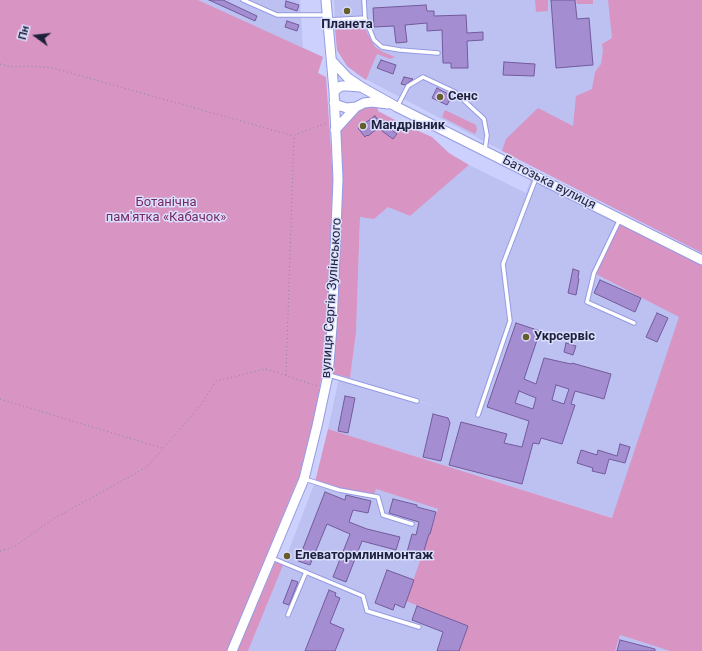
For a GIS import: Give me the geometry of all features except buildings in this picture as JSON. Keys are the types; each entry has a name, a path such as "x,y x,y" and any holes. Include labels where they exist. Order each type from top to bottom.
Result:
{"street":[{"name":"вулиця Сергія Зулінського","path":"232,651 304,479 328,375 332,327 338,200 334,91 326,0"},
{"name":"Батозька вулиця","path":"332,61 340,71 363,88 397,107 702,260"},
{"name":"Батозька вулиця","path":"334,91 341,86 363,88"},
{"name":"Батозька вулиця","path":"334,103 347,108 372,102 381,102 397,107"},
{"path":"335,130 356,107"}],"lane":[{"path":"244,0 277,15 327,18 365,18"},
{"path":"364,0 365,18 374,40 382,47 438,53"},
{"path":"397,107 408,86 424,77 455,92 484,119 487,135 484,151"},
{"path":"478,415 510,321 503,264 537,177"},
{"path":"620,218 594,273 587,302 634,324"},
{"path":"328,375 416,401"},
{"path":"304,479 339,490 374,495 378,497 383,515 412,524"},
{"path":"271,558 364,596 367,611 419,627"},
{"path":"288,615 306,572"}],"path":[{"path":"0,64 13,67 31,66 53,68 294,136 335,120"},
{"path":"286,376 294,136"},
{"path":"0,550 14,548 53,518 147,467 202,405 216,381 266,369 325,388"},
{"path":"0,399 163,449"}],"shaded area":[{"path":"198,0 300,0 303,48"},
{"path":"334,0 702,0 702,253 358,75 347,66 337,50"},
{"path":"469,165 526,193 533,175 620,218 594,273 680,317 613,518 328,429 339,378 438,407 350,378 356,333 360,217 374,219 388,207 410,216"},
{"path":"315,482 374,494 376,489 438,509 406,601 468,626 459,651 248,651"},
{"path":"620,635 670,651 615,651"}],"green space":[{"name":"Ботанічна пам'ятка «Кабачок»","path":"0,0 198,0 323,57 318,73 326,77 333,180 327,326 322,373 316,410 299,477 227,651 0,651"},
{"path":"535,0 548,0 548,11 536,12"},
{"path":"576,0 593,0 593,4 577,4"},
{"path":"608,0 702,0 702,253 502,151 506,139 538,108 573,126 576,96 592,89 595,72 601,64 603,51 602,44 612,38"},
{"path":"356,23 361,24 364,27 375,47 395,57 390,59 377,54 366,80 347,66 337,50 335,29"},
{"path":"377,106 378,111 410,128 432,137 449,153 469,165 410,216 388,207 374,219 360,217 356,333 350,378 339,375 328,375 335,130 356,107"},
{"path":"445,110 476,125 477,130 475,134 442,117"},
{"path":"620,218 702,260 702,651 670,651 620,635 615,651 459,651 468,626 406,601 438,509 376,489 374,495 339,490 315,482 328,429 612,518 679,317 594,273"},
{"path":"276,560 284,563 248,651 237,651"}],"place":[{"name":"Планета","path":"347,11"},
{"name":"Сенс","path":"440,97"},
{"name":"Мандрівник","path":"363,126"},
{"name":"Укрсервіс","path":"526,337"},
{"name":"Елеватормлинмонтаж","path":"287,556"}]}
